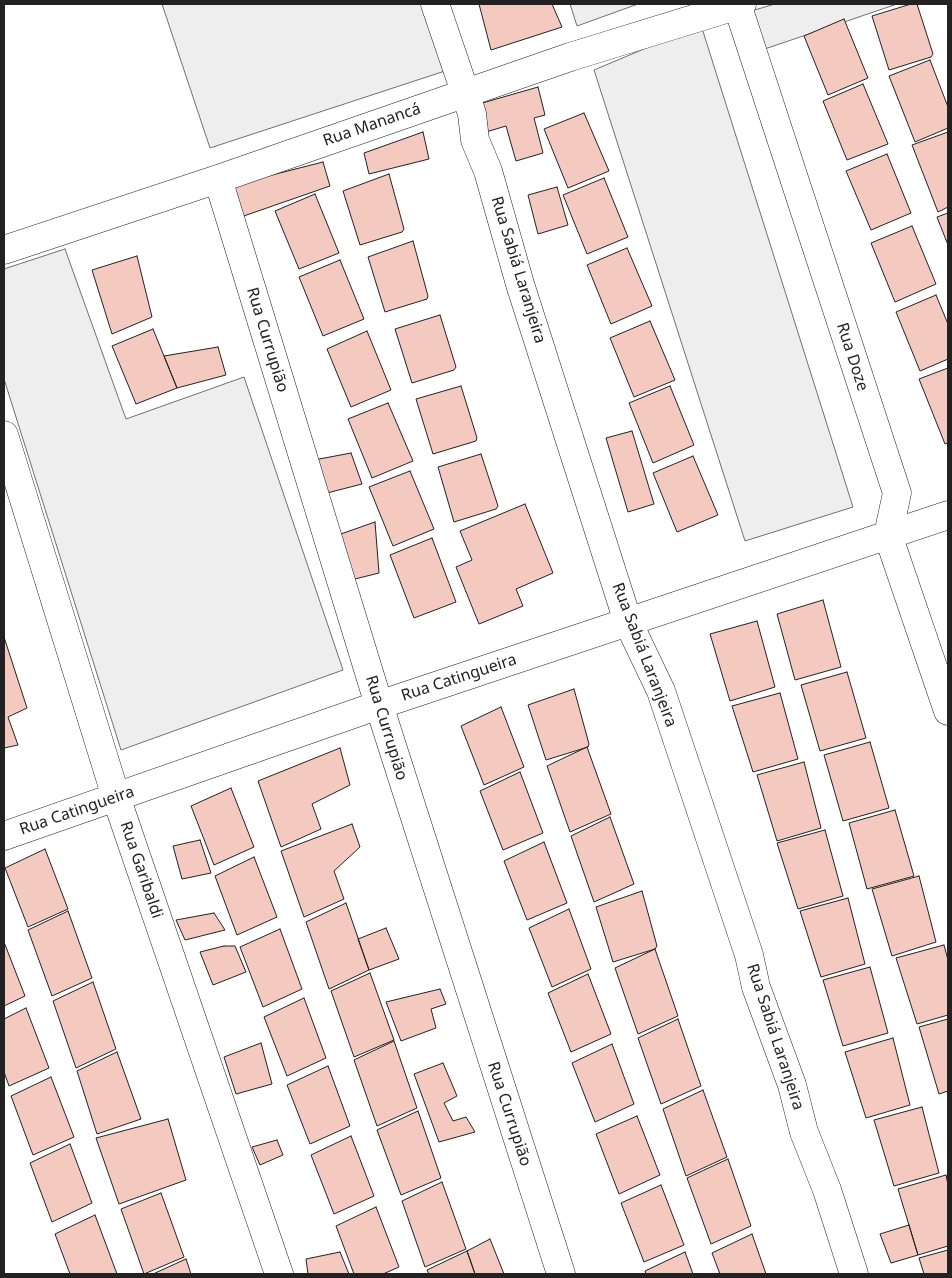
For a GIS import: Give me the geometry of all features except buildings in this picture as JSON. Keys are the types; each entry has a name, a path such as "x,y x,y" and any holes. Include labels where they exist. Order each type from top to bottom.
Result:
{"street":[{"name":"Rua Sabiá Laranjeira","path":"435,4 472,114 475,140 488,171 520,284 628,622 660,691 749,955 756,988 792,1085 804,1132 827,1190 854,1274"},
{"name":"Rua Manancá","path":"4,250 218,179 465,92 739,4"},
{"name":"Rua Doze","path":"739,4 854,366 897,493 888,535"},
{"name":"Rua Currupião","path":"218,179 379,705 561,1274"},
{"name":"Rua Garibaldi","path":"4,434 116,797 279,1274"},
{"name":"Rua Catingueira","path":"4,836 379,705 948,515"},
{"path":"888,535 948,711"}],"shaded area":[{"path":"162,4 426,4 448,70 210,148"},
{"path":"570,4 638,4 577,26"},
{"path":"775,4 897,4 753,53 741,14"},
{"path":"701,25 853,507 745,541 594,70"},
{"path":"65,249 126,419 244,377 343,670 121,750 4,379 4,269"}]}
